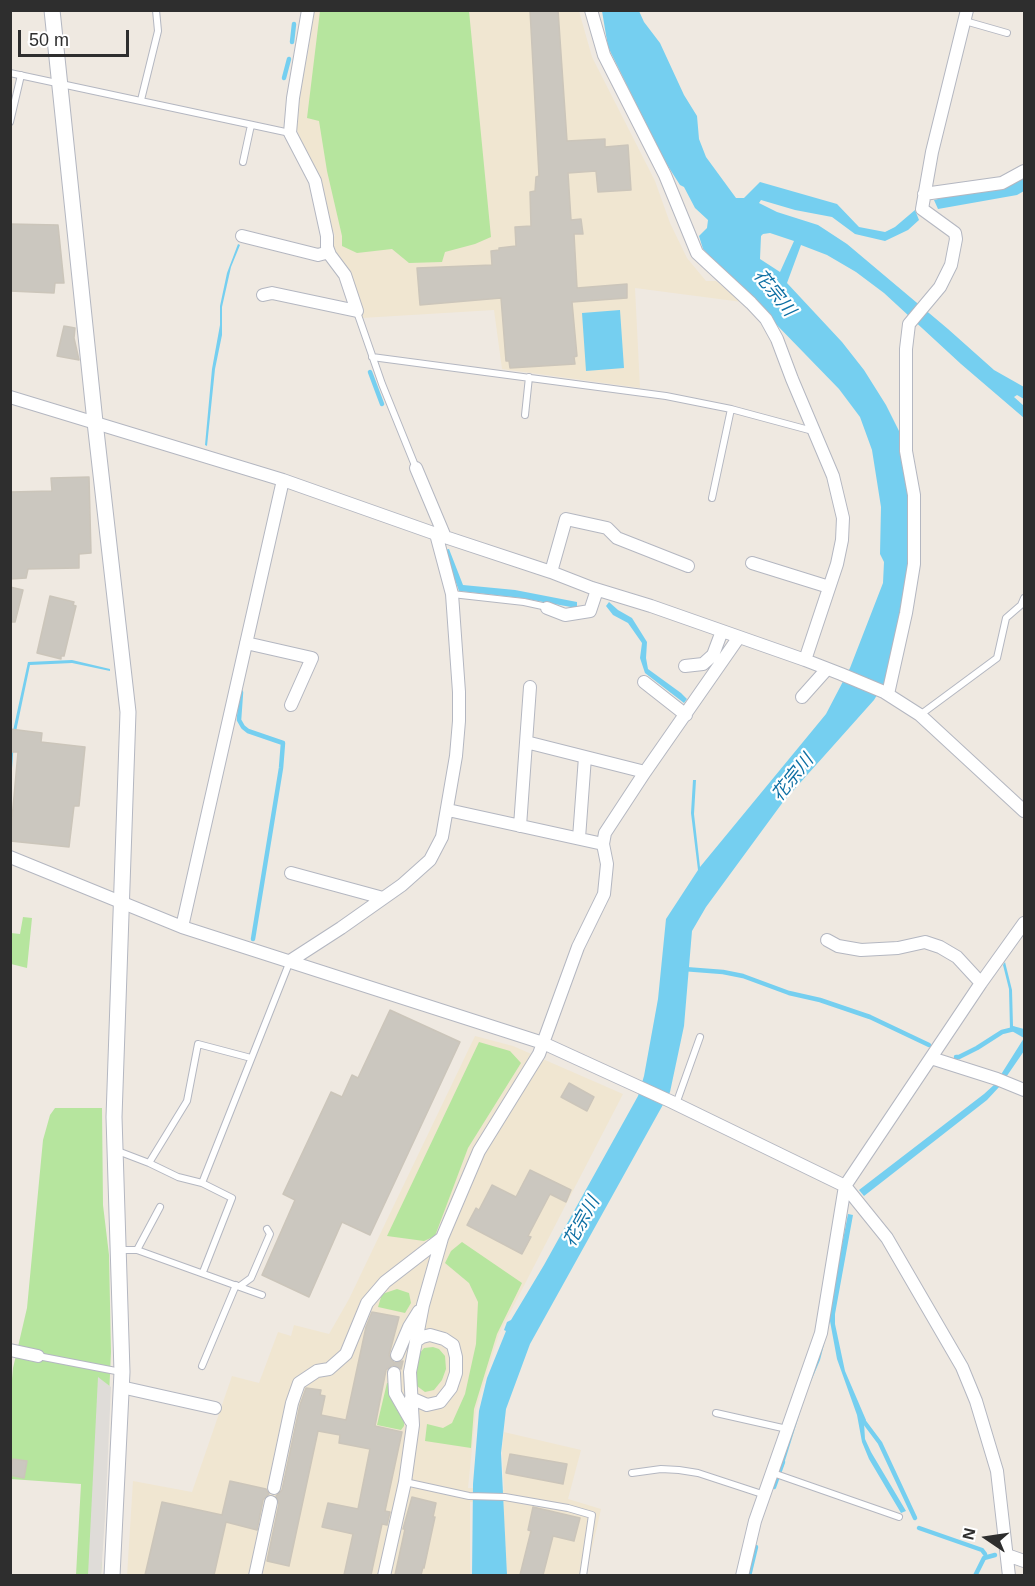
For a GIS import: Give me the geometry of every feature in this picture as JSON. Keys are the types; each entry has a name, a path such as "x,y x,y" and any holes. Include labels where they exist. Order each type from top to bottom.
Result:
{"street":[{"path":"52,10 128,712 114,1117 122,1380 112,1575"},
{"path":"308,10 293,98 290,134 315,182 329,252 345,275 357,312"},
{"path":"591,10 604,55 665,175 697,253 766,319 777,339 833,476 843,518 842,540 837,564 805,660"},
{"path":"886,693 906,614 914,564 914,495 906,451 906,349 909,324 940,287 951,265 956,238 955,233 922,209 932,152 966,16"},
{"path":"924,194 1002,183 1024,171"},
{"path":"242,236 318,255 329,252"},
{"path":"263,295 272,293 357,312"},
{"path":"10,397 283,480 841,674 886,693 920,715 1024,811"},
{"path":"290,961 402,885 430,860 442,837 448,810 459,721 452,594 441,535 416,468"},
{"path":"182,927 283,480"},
{"path":"551,572 566,519 607,528 617,538 688,566"},
{"path":"752,563 829,587"},
{"path":"547,608 564,615 590,611 597,590"},
{"path":"686,666 703,664 713,655 722,631"},
{"path":"384,1575 405,1482 413,1425 410,1372 423,1305 442,1238 478,1151 543,1043 578,947 604,894 607,864 603,844 605,833 739,637"},
{"path":"246,643 312,658 291,705"},
{"path":"802,697 827,669"},
{"path":"644,682 686,715"},
{"path":"520,825 530,687"},
{"path":"526,742 645,772"},
{"path":"579,838 585,757"},
{"path":"448,810 603,844"},
{"path":"10,857 182,927 543,1043 674,1102 845,1186 887,1238 962,1367 976,1401 998,1471 1009,1575"},
{"path":"291,873 383,898"},
{"path":"742,1575 755,1521 821,1333 845,1186 1024,923"},
{"path":"827,940 838,946 861,950 898,948 925,942 940,947 957,957 981,983"},
{"path":"931,1058 1001,1080 1024,1090"},
{"path":"274,1488 292,1403 299,1383 317,1371 329,1369 346,1354 367,1303 384,1282 442,1238"},
{"path":"397,1356 409,1327 423,1305"},
{"path":"411,1398 427,1405 440,1402 451,1388 456,1372 453,1345 444,1339 430,1335 416,1341"},
{"path":"10,1350 38,1356"},
{"path":"394,1373 395,1393 413,1425"},
{"path":"122,1380 215,1408"},
{"path":"255,1575 271,1502"},
{"path":"1007,1555 1024,1561"}],"lane":[{"path":"141,100 158,32 156,10"},
{"path":"966,16 1007,33"},
{"path":"10,73 290,134"},
{"path":"10,122 21,75"},
{"path":"243,162 251,125"},
{"path":"357,312 372,357 416,468"},
{"path":"372,357 666,396 731,409 809,430"},
{"path":"525,415 529,377"},
{"path":"712,498 731,409"},
{"path":"452,594 524,602 547,608"},
{"path":"920,715 997,658 1006,618 1021,605 1024,598"},
{"path":"202,1183 290,961"},
{"path":"674,1102 700,1036"},
{"path":"149,1163 187,1101 198,1044 251,1058"},
{"path":"115,1150 178,1177 202,1183 232,1198 203,1272"},
{"path":"138,1250 160,1207"},
{"path":"202,1366 238,1286 251,1278 270,1234 267,1229"},
{"path":"119,1250 138,1250 262,1295"},
{"path":"38,1356 122,1380"},
{"path":"716,1413 787,1429"},
{"path":"632,1473 661,1469 698,1473 765,1495"},
{"path":"773,1473 899,1517"},
{"path":"405,1482 469,1496 505,1497 568,1508 592,1515 583,1575"}],"shaded area":[{"path":"313,11 579,11 592,57 655,181 670,223 687,258 706,281 716,281 742,302 635,288 640,388 502,369 494,310 362,318 348,272 332,248 332,238 335,236 296,127"},
{"path":"475,1036 513,1046 623,1094 499,1334 476,1409 468,1488 504,1490 502,1450 504,1432 581,1450 568,1499 601,1509 586,1575 507,1575 503,1501 470,1502 470,1575 127,1576 133,1481 192,1492 232,1376 259,1383 278,1332 291,1336 294,1325 329,1334 349,1299"},
{"path":"98,1377 111,1387 105,1518 101,1575 88,1575"}],"green space":[{"path":"320,11 469,11 491,237 445,252 442,262 409,263 392,249 357,253 342,246 342,236 327,171 319,121 307,118"},
{"path":"23,917 32,918 27,968 11,964 11,933 20,934"},
{"path":"479,1042 510,1051 521,1063 468,1148 435,1236 424,1241 387,1236"},
{"path":"55,1108 102,1108 103,1205 109,1255 111,1352 101,1575 76,1575 81,1484 11,1479 13,1368 27,1308 43,1140 50,1115"},
{"path":"462,1242 522,1283 497,1334 474,1409 471,1448 425,1441 427,1424 443,1428 452,1423 465,1394 476,1344 478,1302 469,1283 445,1263 451,1251"},
{"path":"397,1289 409,1293 411,1303 405,1313 378,1307 382,1294"},
{"path":"424,1348 439,1349 445,1356 446,1369 442,1380 434,1390 425,1392 417,1386 415,1380 419,1354"},
{"path":"387,1383 389,1383 394,1403 404,1417 404,1426 401,1430 377,1425"}],"water":[{"name":"花宗川","path":"602,11 639,11 644,22 660,43 684,95 697,116 699,139 706,157 736,198 744,198 760,182 837,204 859,227 885,232 895,227 915,210 919,220 908,230 885,241 855,234 832,217 795,210 761,200 759,203 777,212 818,225 847,244 994,370 1024,387 1024,399 1017,395 1014,397 1024,406 1024,418 884,293 856,272 827,255 801,245 787,283 842,342 864,370 899,431 910,501 911,554 886,680 874,700 783,802 706,907 692,931 684,1026 670,1092 530,1344 506,1409 501,1453 507,1575 472,1576 473,1484 479,1411 487,1378 506,1331 504,1330 507,1322 511,1320 544,1265 638,1096 644,1076 658,999 666,919 698,870 691,813 693,780 696,780 694,814 700,867 826,714 850,668 883,583 884,562 880,554 881,507 872,450 860,417 839,389 703,249 699,236 707,228 708,220 695,208 684,187 680,185 664,160 608,47","holes":["770,233 794,241 780,272 760,259 763,234"]},
{"path":"1024,177 1024,191 1017,195 938,209 934,200"},
{"path":"238,244 240,245 231,267 222,307 222,335 215,369 207,446 205,445 212,369 220,325 220,306 227,273"},
{"path":"620,310 624,368 586,371 582,313"},
{"path":"449,549 463,585 515,590 577,602 577,607 459,591 444,550"},
{"path":"609,602 632,618 647,642 648,669 681,693 687,699 684,703 645,673 640,658 642,643 628,623 613,615 606,606"},
{"path":"72,660 110,669 110,671 72,663 30,665 14,741 11,782 11,740 28,662"},
{"path":"1005,962 1012,990 1013,1026 1024,1029 1024,1038 1010,1030 1009,989 1003,965"},
{"path":"1024,1038 1024,1051 1000,1086 987,1100 864,1196 859,1190 995,1084"},
{"path":"848,1214 853,1215 835,1324 845,1371 866,1420 864,1423 865,1439 906,1511 901,1513 869,1459 862,1442 857,1415 837,1359 830,1321 820,1360 806,1393 783,1467 781,1466 793,1423 824,1337"}],"building":[{"path":"530,10 558,10 567,141 605,139 605,147 628,145 631,190 598,192 596,171 568,173 571,220 581,219 583,234 574,234 577,288 627,284 627,298 572,302 577,356 574,357 575,364 510,368 509,361 506,361 501,298 420,305 417,268 492,265 491,251 516,246 515,227 531,226 530,192 535,191 536,177 539,176"},
{"path":"10,224 58,225 64,283 55,283 54,293 10,291"},
{"path":"64,326 75,328 74,338 79,360 57,356"},
{"path":"89,477 91,553 79,554 79,568 28,569 26,578 10,579 10,492 52,491 51,478"},
{"path":"10,587 23,590 15,622 10,622"},
{"path":"50,596 74,602 73,605 76,606 64,656 61,656 61,659 37,653"},
{"path":"10,729 42,733 41,742 85,747 79,806 74,806 69,847 10,841 18,752 10,752"},
{"path":"390,1010 460,1042 370,1235 342,1222 309,1297 262,1275 295,1200 283,1194 331,1092 342,1097 352,1075 358,1078"},
{"path":"569,1083 594,1097 587,1111 561,1097"},
{"path":"530,1170 571,1190 566,1202 550,1194 528,1236 531,1237 522,1254 467,1225 476,1208 479,1210 492,1185 516,1197"},
{"path":"372,1312 399,1317 389,1355 394,1363 403,1361 401,1369 393,1365 386,1370 375,1426 402,1432 385,1511 390,1512 387,1525 382,1524 371,1575 344,1575 353,1534 322,1527 328,1503 358,1509 370,1449 339,1443 340,1435 318,1431 289,1566 267,1561 279,1504 276,1496 282,1490 300,1405 306,1388 321,1390 320,1395 325,1396 321,1415 346,1420 366,1327"},
{"path":"510,1454 567,1464 563,1484 506,1473"},
{"path":"13,1459 27,1461 24,1478 10,1475"},
{"path":"230,1481 266,1489 269,1494 263,1500 257,1530 226,1522 214,1575 145,1575 162,1502 222,1515"},
{"path":"412,1497 436,1503 424,1568 421,1575 395,1575 405,1529 403,1529"},
{"path":"533,1507 580,1518 574,1541 553,1536 543,1575 520,1575 531,1531 528,1530"}],"waterway":[{"path":"292,42 294,24"},
{"path":"284,78 289,59"},
{"path":"370,372 382,404"},
{"path":"241,692 239,720 243,727 248,731 283,743 281,768 253,939"},
{"path":"684,969 743,976 789,993 820,1000 870,1017 929,1045"},
{"path":"956,1057 977,1048 1002,1032 1014,1029"},
{"path":"862,1419 880,1443 915,1518"},
{"path":"774,1487 783,1462"},
{"path":"919,1528 982,1550 985,1554"},
{"path":"749,1576 756,1547"},
{"path":"975,1576 984,1558 995,1555"}]}
